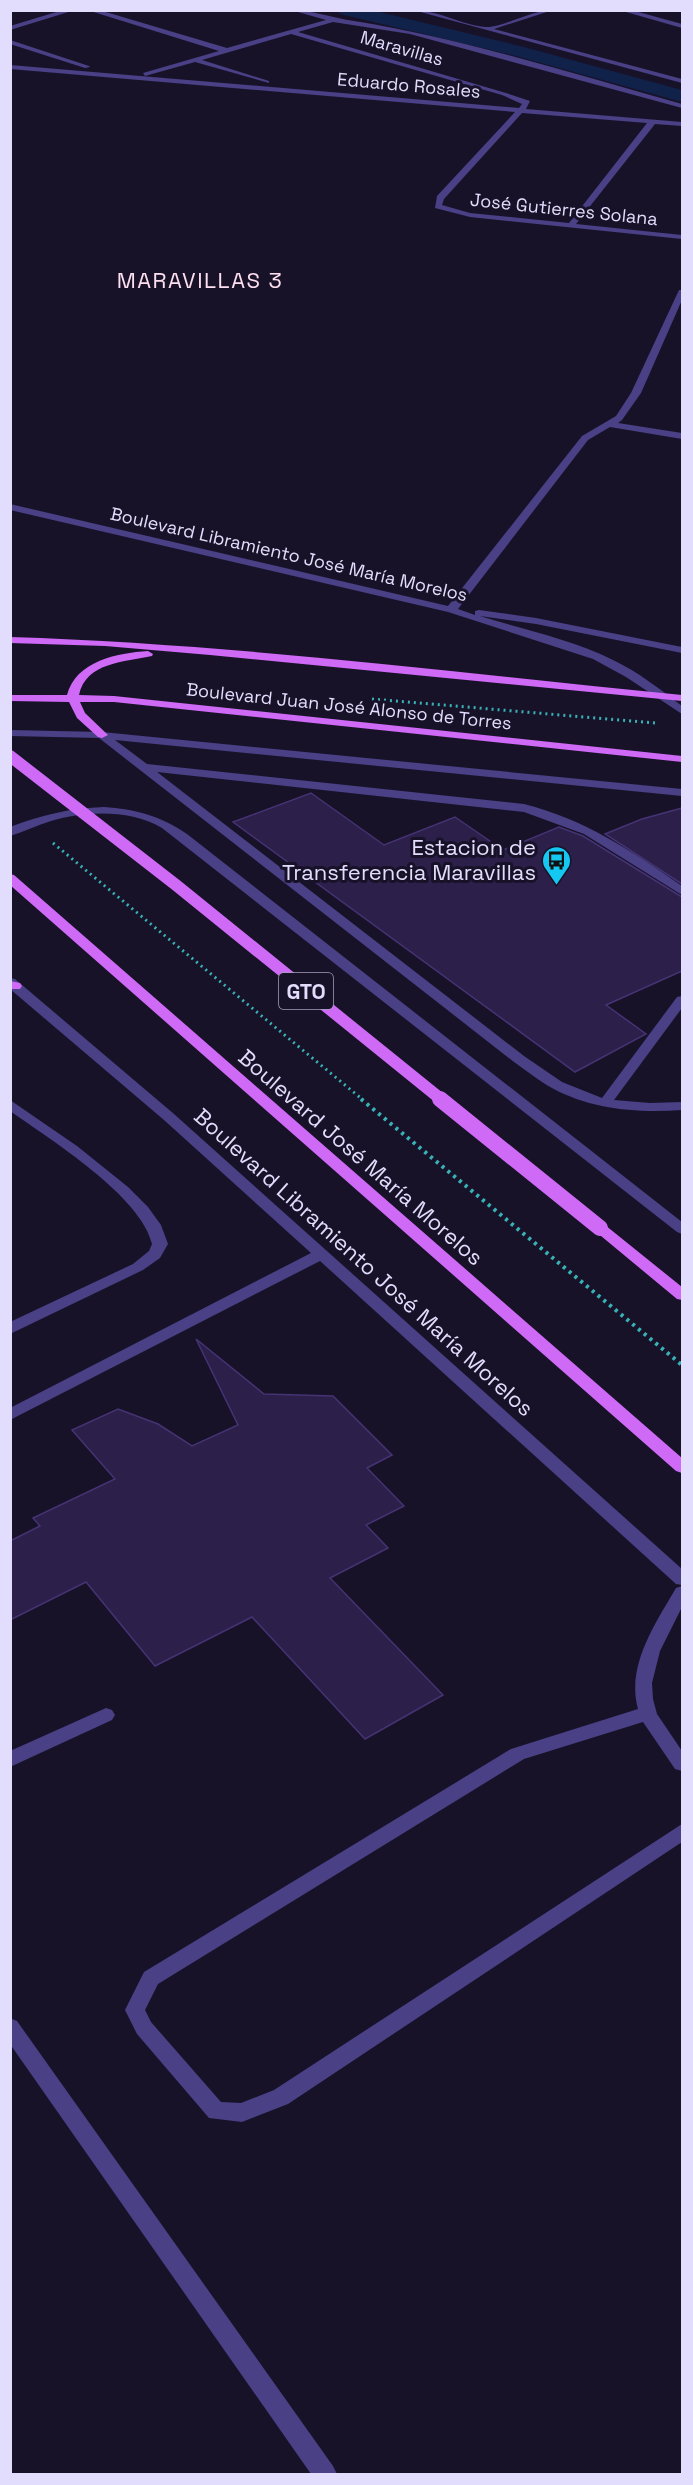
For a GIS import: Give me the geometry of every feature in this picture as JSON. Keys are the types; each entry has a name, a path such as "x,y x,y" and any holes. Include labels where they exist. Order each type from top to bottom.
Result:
{"main road":[{"name":"Boulevard Juan José Alonso de Torres","path":"10,640 105,643 210,652 682,698"},
{"path":"102,735 76,708 74,698 76,687 93,668 106,660 144,654 376,676 452,677"},
{"name":"Boulevard Juan José Alonso de Torres","path":"10,698 114,699 682,759"},
{"name":"GTO","path":"10,756 176,885 682,1295"},
{"name":"Boulevard José María Morelos","path":"10,878 682,1467"}],"street":[{"path":"10,28 72,10"},
{"path":"90,10 228,51"},
{"path":"294,10 333,20 410,32 682,106"},
{"path":"416,10 682,81"},
{"path":"488,29 550,10"},
{"path":"622,10 682,26"},
{"path":"134,77 333,20"},
{"name":"Maravillas","path":"294,33 520,99 527,103 524,109"},
{"path":"10,42 111,74"},
{"path":"196,60 291,90"},
{"path":"10,67 111,74"},
{"name":"Eduardo Rosales","path":"111,74 682,124"},
{"name":"José Gutierres Solana","path":"524,109 440,198 438,206 470,215 682,237"},
{"path":"571,225 653,121"},
{"path":"452,610 585,438 619,418 636,393 682,292"},
{"path":"609,424 682,436"},
{"name":"Boulevard Libramiento José María Morelos","path":"10,507 452,610 501,627 561,643 598,657 636,678 682,711"},
{"path":"452,610 536,621 682,650"},
{"path":"10,733 102,735 682,792"},
{"path":"102,735 519,1059 558,1086 605,1103 649,1108 682,1106"},
{"path":"141,767 524,808 551,814 575,822 600,836 682,891"},
{"path":"10,832 29,823 62,814 100,810 134,814 160,822 183,837 682,1229"},
{"name":"Boulevard Libramiento José María Morelos","path":"12,983 169,1117 682,1579"},
{"path":"605,1103 682,1000"},
{"path":"10,1104 122,1190 148,1215 158,1229 160,1244 155,1255 138,1267 10,1329"},
{"path":"10,1415 322,1254"},
{"path":"682,1593 650,1657 644,1687 648,1713 665,1743 682,1764"},
{"path":"648,1713 518,1754 151,1978 135,2010 144,2028 216,2111 242,2113 281,2097 682,1832"},
{"path":"10,1760 106,1715"},
{"path":"10,2027 325,2475"}],"path":[{"path":"29,823 682,1365"}],"building":[{"path":"311,793 384,845 455,817 503,850 559,827 583,836 682,897 682,971 606,1005 646,1034 575,1072 233,822"},
{"path":"682,808 682,884 605,834 642,819"},
{"path":"196,1339 264,1394 333,1396 392,1455 367,1468 404,1506 366,1525 388,1548 330,1578 443,1695 365,1739 252,1617 155,1666 86,1582 10,1620 10,1541 40,1526 33,1518 115,1479 72,1430 118,1409 158,1424 192,1446 238,1425"}],"waterway":[{"path":"346,10 517,51 682,96"}],"place":[{"name":"Estacion de Transferencia Maravillas","path":"557,886"}],"district":[{"name":"MARAVILLAS 3","path":"200,280"}]}
